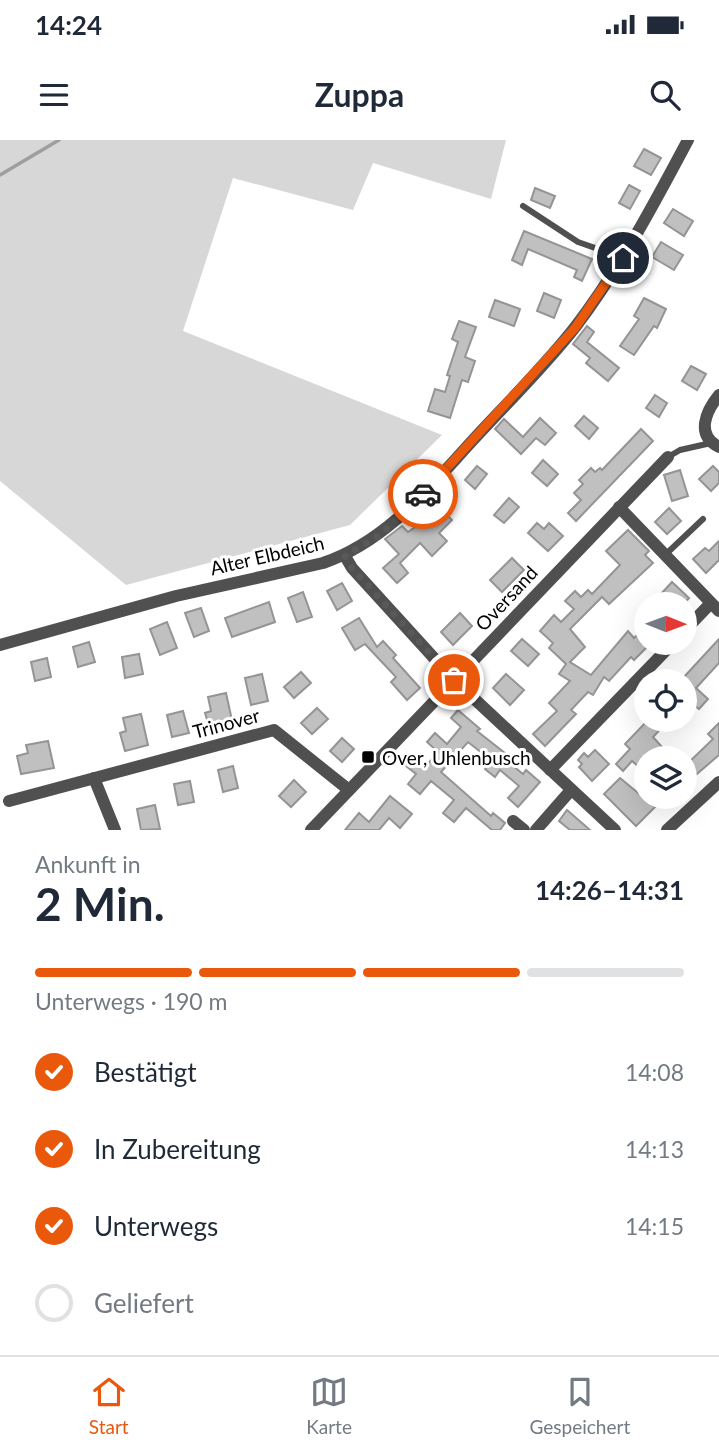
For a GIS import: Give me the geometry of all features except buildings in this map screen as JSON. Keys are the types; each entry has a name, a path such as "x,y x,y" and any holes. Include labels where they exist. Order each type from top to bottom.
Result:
{"street":[{"name":"Alter Elbdeich","path":"0,645 164,599 284,574 345,556 380,535 408,509 575,328 623,258 688,140"},
{"path":"715,445 704,431 705,418 719,395"},
{"name":"Oversand","path":"312,830 668,457"},
{"path":"619,507 715,607 697,621"},
{"path":"345,556 352,568 454,680 615,830"},
{"path":"550,770 661,655"},
{"name":"Trinover","path":"9,801 274,730 349,790"},
{"path":"94,778 115,830"},
{"path":"667,830 719,782"},
{"path":"536,830 571,790"},
{"path":"513,821 524,830"}],"lane":[{"path":"523,206 578,242 623,258"},
{"name":"Oversand","path":"668,457 680,450 715,445"},
{"path":"666,555 703,519"}],"shaded area":[{"path":"0,140 506,140 491,199 373,163 353,210 233,178 183,331 442,435 350,525 126,585 0,481"}],"waterway":[{"path":"0,175 59,140"}],"way so far":[{"path":"423,494 380,535 345,556 352,568 454,680"}],"place":[{"name":"Over, Uhlenbusch","path":"368,757"}],"route":[{"path":"423,494 575,328 623,258"}]}
